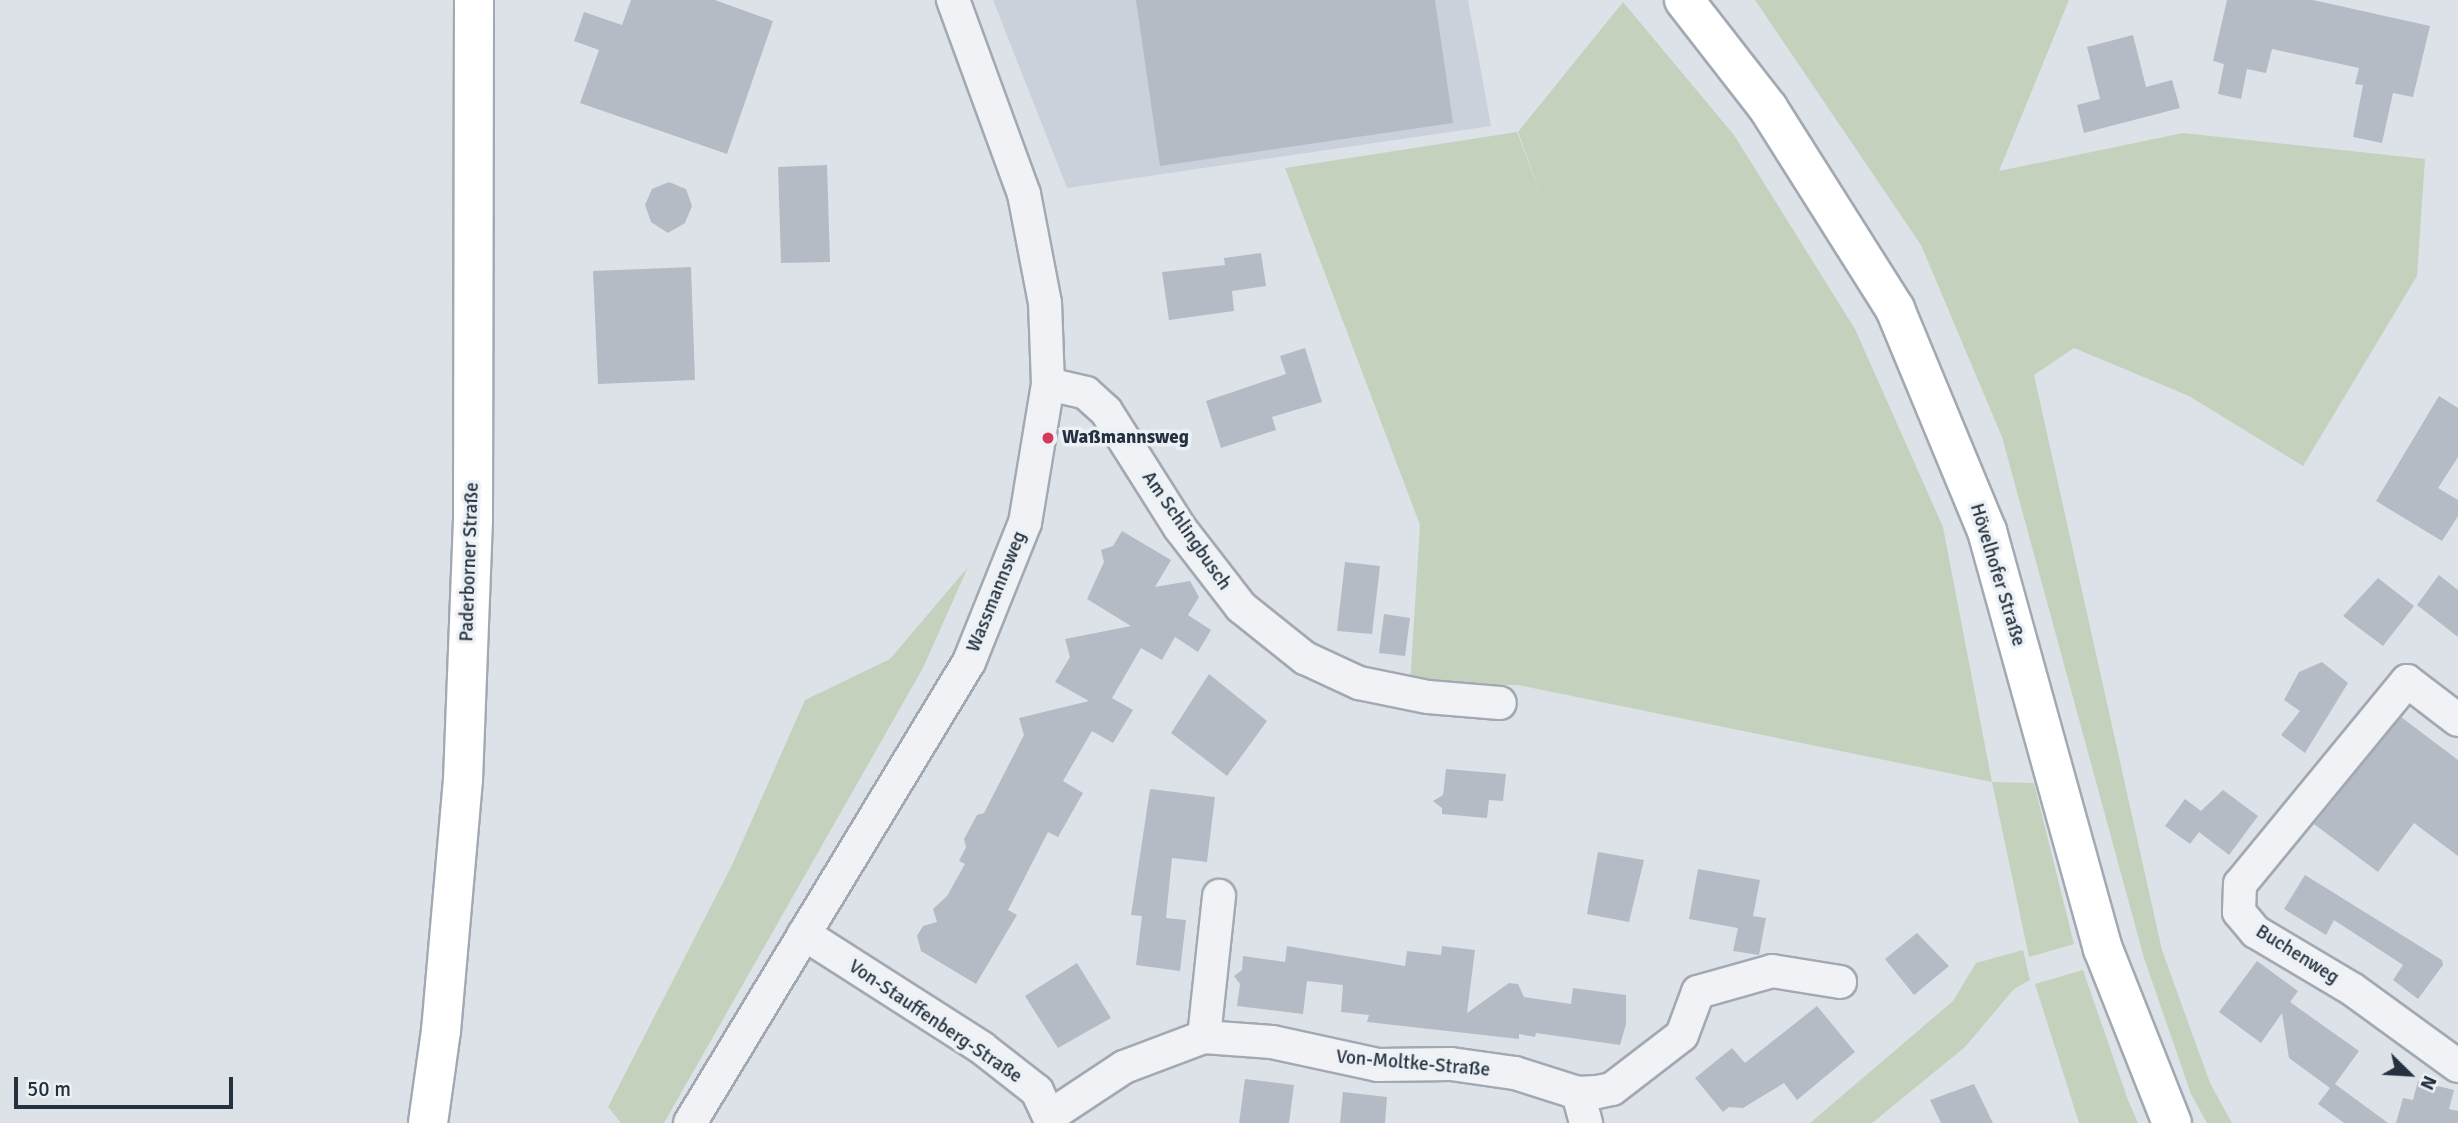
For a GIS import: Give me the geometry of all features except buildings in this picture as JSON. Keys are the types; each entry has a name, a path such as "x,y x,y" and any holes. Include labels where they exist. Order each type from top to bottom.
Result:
{"main road":[{"name":"Paderborner Straße","path":"428,1123 441,1031 463,780 473,520 474,0"},
{"name":"Hövelhofer Straße","path":"1684,0 1768,108 1895,309 1987,531 2103,949 2172,1123"}],"street":[{"name":"Wassmannsweg","path":"690,1123 969,662 1025,523 1048,384 1045,303 1031,219 953,0"},
{"name":"Am Schlingbusch","path":"1048,384 1086,393 1107,411 1180,528 1241,607 1304,658 1359,683 1428,697 1500,703"},
{"name":"Buchenweg","path":"2458,720 2407,681 2239,884 2239,912 2256,932 2352,989 2458,1066"},
{"path":"1204,1037 1219,896"},
{"name":"Von-Stauffenberg-Straße","path":"804,934 982,1048 1037,1091 1051,1119"},
{"name":"Von-Moltke-Straße","path":"1051,1119 1124,1067 1204,1037 1272,1042 1377,1065 1451,1064 1502,1071 1582,1108 1612,1090 1682,1035 1698,992 1772,971 1840,982"}],"shaded area":[{"path":"993,0 1468,0 1491,126 1067,188"}],"green space":[{"path":"1755,0 2069,0 1999,171 2183,133 2425,159 2417,276 2303,466 2189,396 2074,348 2034,375 2162,950 2210,1083 2232,1123 2207,1123 2191,1094 2144,958 2002,437 1921,245"},
{"path":"1623,2 1734,135 1855,329 1943,527 1992,782 1518,685 1410,685 1420,525 1285,168 1517,132 1545,205 1518,132"},
{"path":"968,567 923,668 664,1123 621,1123 608,1107 732,865 805,700 890,659"},
{"path":"1992,782 2034,783 2074,944 2029,957"},
{"path":"2023,950 2030,980 2014,989 1965,1047 1872,1123 1810,1123 1953,1001 1976,963"},
{"path":"2083,970 2138,1123 2079,1123 2035,984"}],"place":[{"name":"Waßmannsweg","path":"1048,438"}]}
